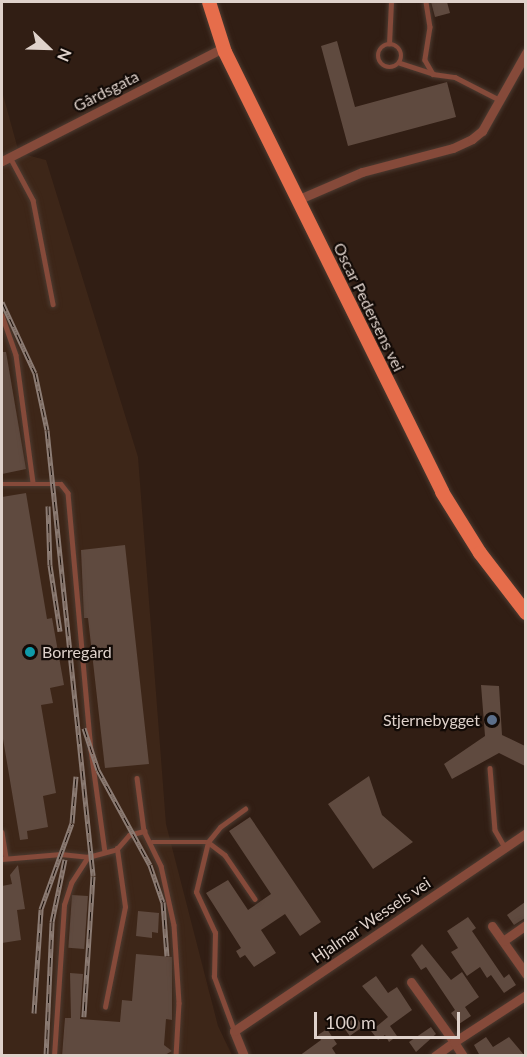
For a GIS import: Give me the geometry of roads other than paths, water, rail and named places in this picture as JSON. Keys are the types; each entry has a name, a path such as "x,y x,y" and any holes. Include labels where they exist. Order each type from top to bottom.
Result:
{"main road":[{"name":"Oscar Pedersens vei","path":"209,2 223,48 442,492 480,554 525,613"}],"street":[{"name":"Gårdsgata","path":"6,159 223,48"},
{"path":"297,200 362,172 453,148 472,139 482,131 525,53"},
{"name":"Hjalmar Wessels vei","path":"234,1031 525,833"},
{"path":"492,926 525,974"},
{"path":"503,941 525,926"},
{"path":"411,982 463,1056"},
{"path":"435,1056 525,995"},
{"path":"234,1031 244,1056"}],"lane":[{"path":"389,44 391,2"},
{"path":"426,2 430,27 425,60 433,74"},
{"path":"389,44 399,48 400,63"},
{"path":"389,44 380,50 380,61 389,68 400,63 433,74 455,77 500,100"},
{"path":"6,159 33,200 53,304"},
{"path":"2,315 16,355 33,482"},
{"path":"2,484 33,482 61,484 68,493 91,750 105,852"},
{"path":"490,768 495,830 505,847"},
{"path":"137,778 144,831 152,842 166,886 178,956 176,1056"},
{"path":"234,1031 214,977 215,933 196,891 208,842 220,827 246,809"},
{"path":"2,832 4,859 61,854 88,857 117,849 129,835 144,831"},
{"path":"152,842 208,842 225,855 255,899"},
{"path":"105,1007 125,907 117,849"},
{"path":"54,1056 64,905 71,884 88,857"}],"railway":[{"path":"2,302 35,373 47,430 93,876 84,1017"},
{"path":"48,506 50,565 60,631"},
{"path":"84,728 98,770 150,865 163,902 167,956"},
{"path":"34,1013 41,909 72,823 76,776"},
{"path":"46,1056 52,922 65,859"}],"place":[{"name":"Borregård","path":"30,652"},
{"name":"Stjernebygget","path":"492,720"}]}
